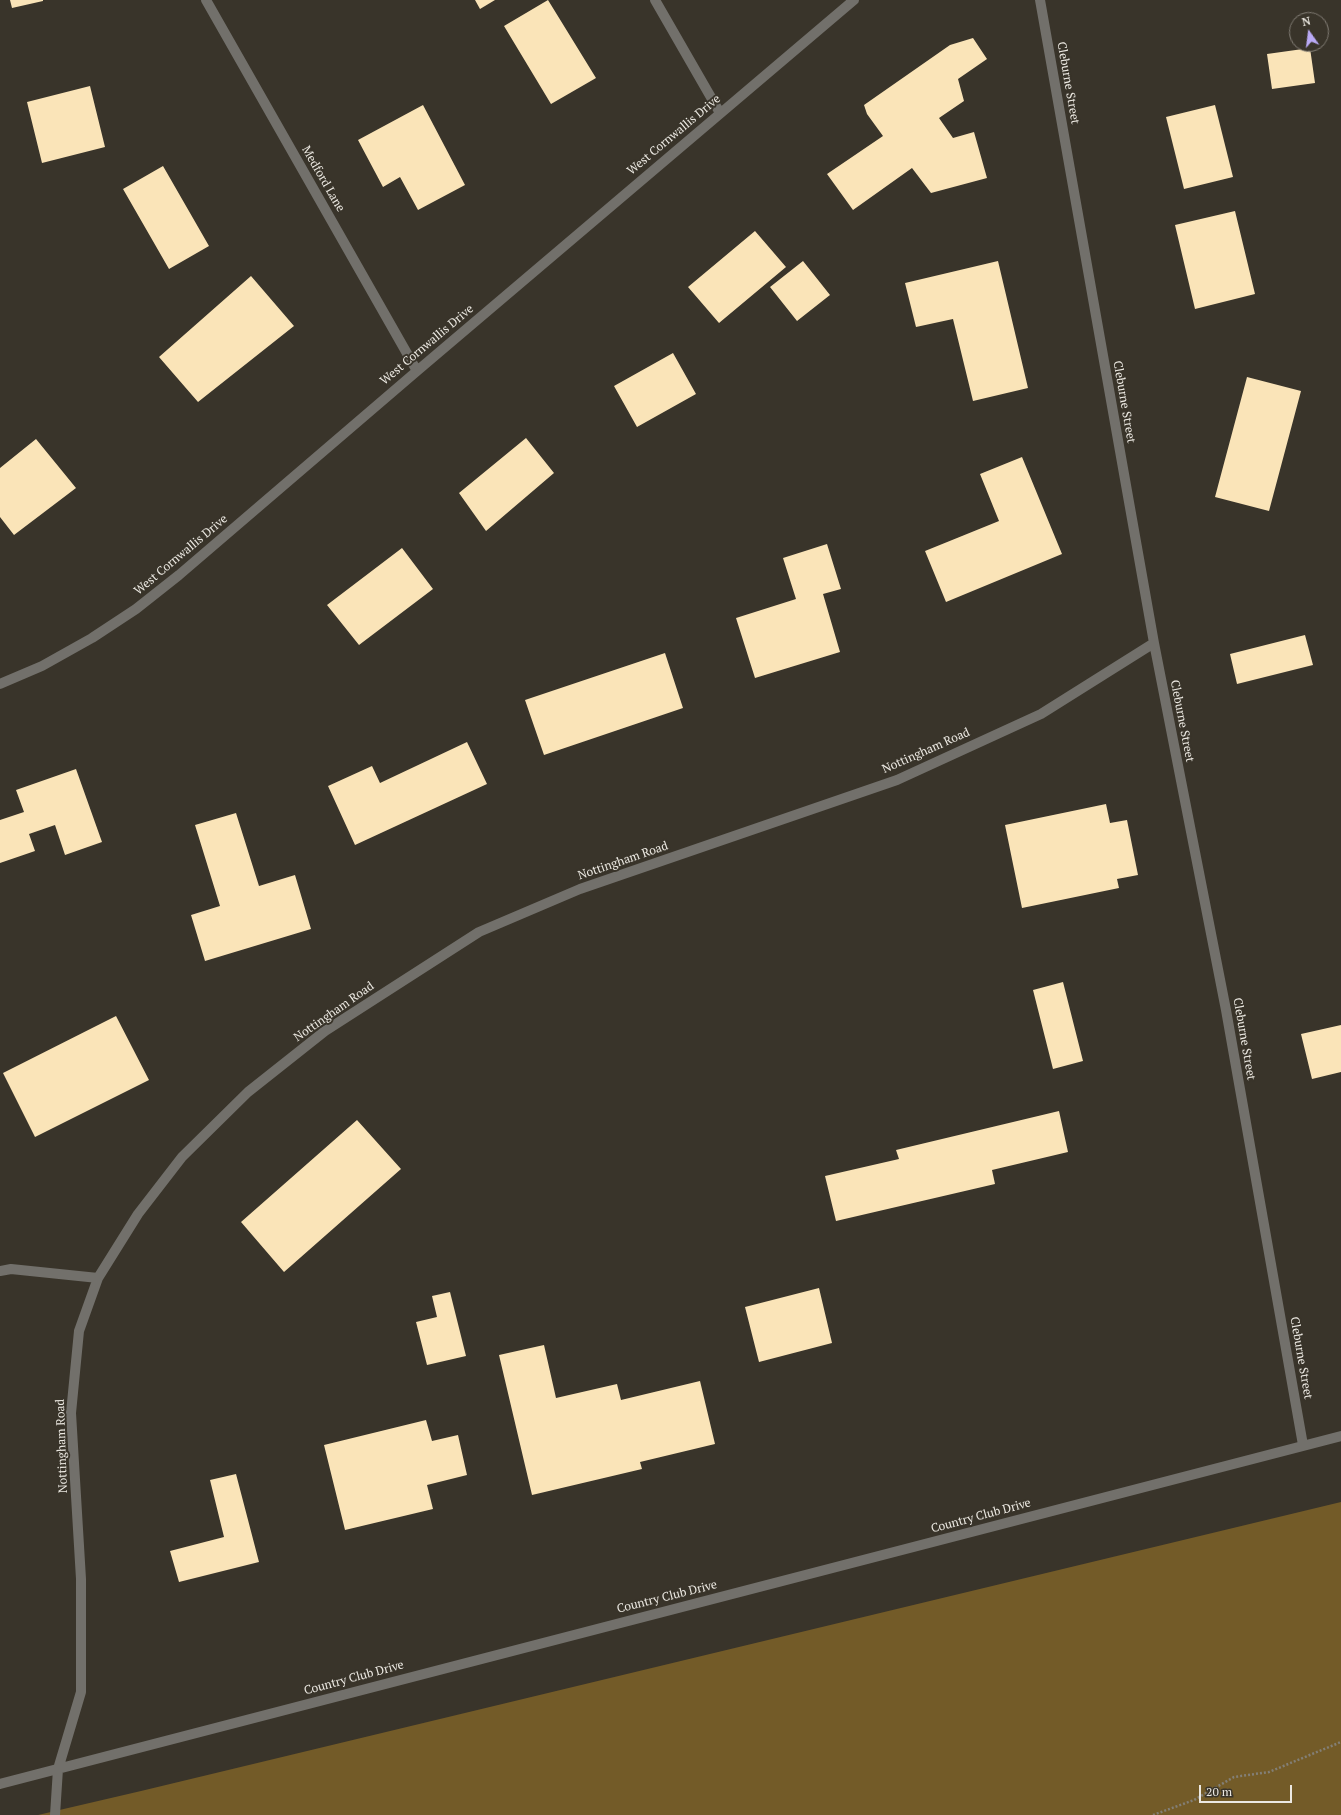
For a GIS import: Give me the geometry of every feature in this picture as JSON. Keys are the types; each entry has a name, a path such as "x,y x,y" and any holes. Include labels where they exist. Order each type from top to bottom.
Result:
{"street":[{"name":"Medford Lane","path":"206,0 416,371"},
{"path":"655,0 720,113"},
{"name":"West Cornwallis Drive","path":"0,684 42,666 92,638 136,609 179,575 416,371 854,0"},
{"name":"Cleburne Street","path":"1040,0 1154,643 1226,1010 1303,1445"},
{"name":"Nottingham Road","path":"55,1815 58,1769 81,1692 81,1579 71,1413 79,1331 98,1278 138,1214 182,1156 248,1092 325,1031 479,932 580,889 897,780 1041,714 1154,643"},
{"path":"0,1271 11,1269 98,1278"},
{"name":"Country Club Drive","path":"0,1784 1341,1436"}],"path":[{"path":"1154,1815 1194,1800 1234,1777 1269,1772 1341,1742"}],"shaded area":[{"path":"1341,1502 1341,1815 38,1815 141,1791"}],"building":[{"path":"10,0 43,0 43,1 12,8"},
{"path":"475,0 495,0 480,9"},
{"path":"548,0 596,78 551,104 504,26"},
{"path":"973,38 987,59 958,79 964,101 939,118 953,138 974,132 987,178 931,193 912,168 853,210 827,174 883,136 867,114 864,105 950,45"},
{"path":"1289,51 1311,52 1315,83 1272,89 1267,54"},
{"path":"90,86 105,147 42,163 27,102"},
{"path":"423,105 465,185 418,210 400,177 383,187 358,140"},
{"path":"1215,105 1233,177 1184,189 1166,117"},
{"path":"163,166 209,246 169,269 123,189"},
{"path":"1235,211 1255,294 1195,309 1175,225"},
{"path":"755,231 786,267 719,323 688,287"},
{"path":"803,261 830,295 797,321 770,287"},
{"path":"998,261 1028,388 973,401 953,319 916,327 905,283"},
{"path":"251,276 294,326 198,402 159,357"},
{"path":"673,353 696,394 637,427 614,386"},
{"path":"1247,377 1301,391 1269,511 1215,497"},
{"path":"526,438 554,473 486,531 459,493"},
{"path":"36,439 76,488 14,535 0,517 0,468"},
{"path":"1022,457 1062,554 946,602 925,551 999,521 980,474"},
{"path":"827,544 841,589 823,594 840,652 755,678 736,618 796,599 783,558"},
{"path":"402,548 433,589 359,645 327,605"},
{"path":"1305,635 1313,665 1237,684 1230,654"},
{"path":"665,653 683,708 544,755 525,700"},
{"path":"467,742 487,784 355,845 328,786 372,766 380,783"},
{"path":"76,769 102,842 65,855 55,825 29,834 35,851 0,863 0,820 24,812 16,790"},
{"path":"1106,804 1110,823 1127,820 1138,875 1117,879 1119,888 1022,908 1005,825"},
{"path":"236,813 259,886 295,875 311,929 205,961 191,915 220,906 195,825"},
{"path":"1063,982 1083,1061 1053,1069 1033,990"},
{"path":"116,1016 149,1080 35,1137 3,1073"},
{"path":"1341,1025 1341,1072 1312,1079 1301,1034"},
{"path":"1059,1111 1068,1152 992,1170 995,1184 836,1221 825,1176 899,1159 896,1150"},
{"path":"357,1120 401,1169 284,1272 241,1222"},
{"path":"819,1288 832,1343 759,1362 745,1307"},
{"path":"450,1292 466,1356 427,1365 416,1322 437,1317 432,1296"},
{"path":"544,1345 556,1398 617,1384 621,1400 700,1381 715,1444 640,1462 642,1469 532,1495 499,1355"},
{"path":"426,1420 432,1441 458,1435 467,1475 427,1485 433,1509 345,1530 324,1445"},
{"path":"236,1474 259,1562 179,1582 170,1551 224,1537 210,1480"}]}
